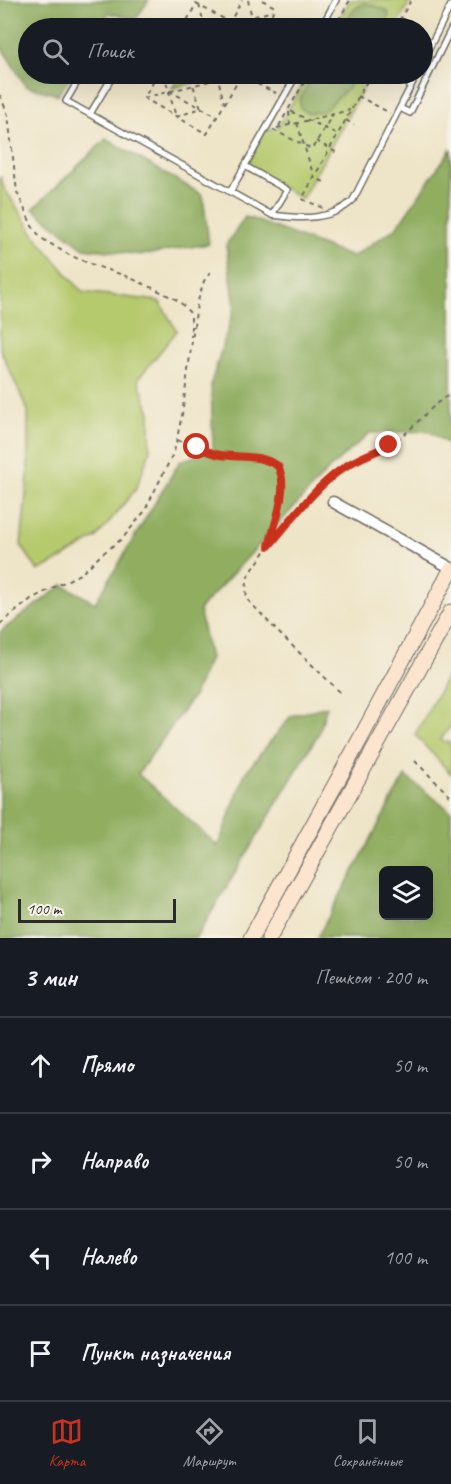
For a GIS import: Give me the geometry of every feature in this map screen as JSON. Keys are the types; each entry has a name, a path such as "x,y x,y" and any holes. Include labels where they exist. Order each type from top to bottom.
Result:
{"main road":[{"path":"251,938 451,569"},
{"path":"268,938 451,612"}],"street":[{"path":"333,502 451,569"}],"lane":[{"path":"326,18 336,0"},
{"path":"433,41 451,5"},
{"path":"433,65 451,28 442,22"},
{"path":"76,84 66,101 272,215 288,218 315,218 335,213 353,200 412,84"},
{"path":"90,114 108,84"},
{"path":"230,192 291,84"},
{"path":"400,108 410,112 424,84"},
{"path":"245,166 287,190 272,215"}],"path":[{"path":"232,18 242,0"},
{"path":"248,0 252,17"},
{"path":"262,0 276,7 270,18"},
{"path":"340,18 350,0"},
{"path":"401,18 411,0"},
{"path":"188,18 196,4 223,18"},
{"path":"199,5 202,18"},
{"path":"248,18 273,11"},
{"path":"144,98 152,84"},
{"path":"167,84 176,117"},
{"path":"144,98 197,84"},
{"path":"219,84 224,104"},
{"path":"144,98 207,134 234,84"},
{"path":"259,84 284,97"},
{"path":"278,127 303,84"},
{"path":"335,213 302,199 365,84"},
{"path":"193,85 201,108"},
{"path":"169,91 217,116"},
{"path":"0,95 8,115 17,192 32,226 41,238 69,255 126,276 179,301 191,314 191,346"},
{"path":"358,96 396,116"},
{"path":"176,117 201,108"},
{"path":"288,110 338,134"},
{"path":"288,110 290,124"},
{"path":"333,114 312,149 271,129 290,124 297,123 333,114 351,110"},
{"path":"346,120 354,125"},
{"path":"297,123 314,177 324,182"},
{"path":"316,141 339,154"},
{"path":"0,624 31,599 82,573 123,538 144,512 174,452 184,405 197,304 204,281 213,269"},
{"path":"340,692 247,599 248,576 269,546 330,478 345,466 381,450 403,436 436,404 451,395"},
{"path":"177,440 219,455 253,457 268,460 278,466 282,479 282,493 269,546"},
{"path":"415,761 451,796"}],"green space":[{"path":"0,0 149,0 137,18 108,13 106,18 18,18 18,73 0,45"},
{"path":"350,0 411,0 401,18 340,18"},
{"path":"366,3 386,10 388,18 348,18"},
{"path":"25,84 66,84 58,95"},
{"path":"174,84 188,84 172,88"},
{"path":"303,84 365,84 302,199 245,166 267,127 271,129 278,127"},
{"path":"308,84 352,84 324,111 309,113 300,108 300,99"},
{"path":"106,139 203,195 209,244 142,255 84,248 33,209"},
{"path":"451,149 451,446 429,431 370,433 330,468 199,610 210,658 194,695 138,774 218,846 245,773 291,716 327,706 319,733 196,938 0,938 0,632 63,585 95,603 180,461 213,450 211,383 235,306 226,245 245,217 352,257 396,228"},
{"path":"0,176 4,188 36,237 82,292 159,301 177,331 138,379 150,413 150,451 136,489 97,537 38,571 21,545 28,476 28,411 0,349"},
{"path":"451,669 451,726 440,740 451,743 451,774 415,735"},
{"path":"405,776 451,811 451,938 317,938"}],"route":[{"path":"197,447 219,455 268,460 278,466 282,479 282,493 269,546 330,478 345,466 389,445"}]}
